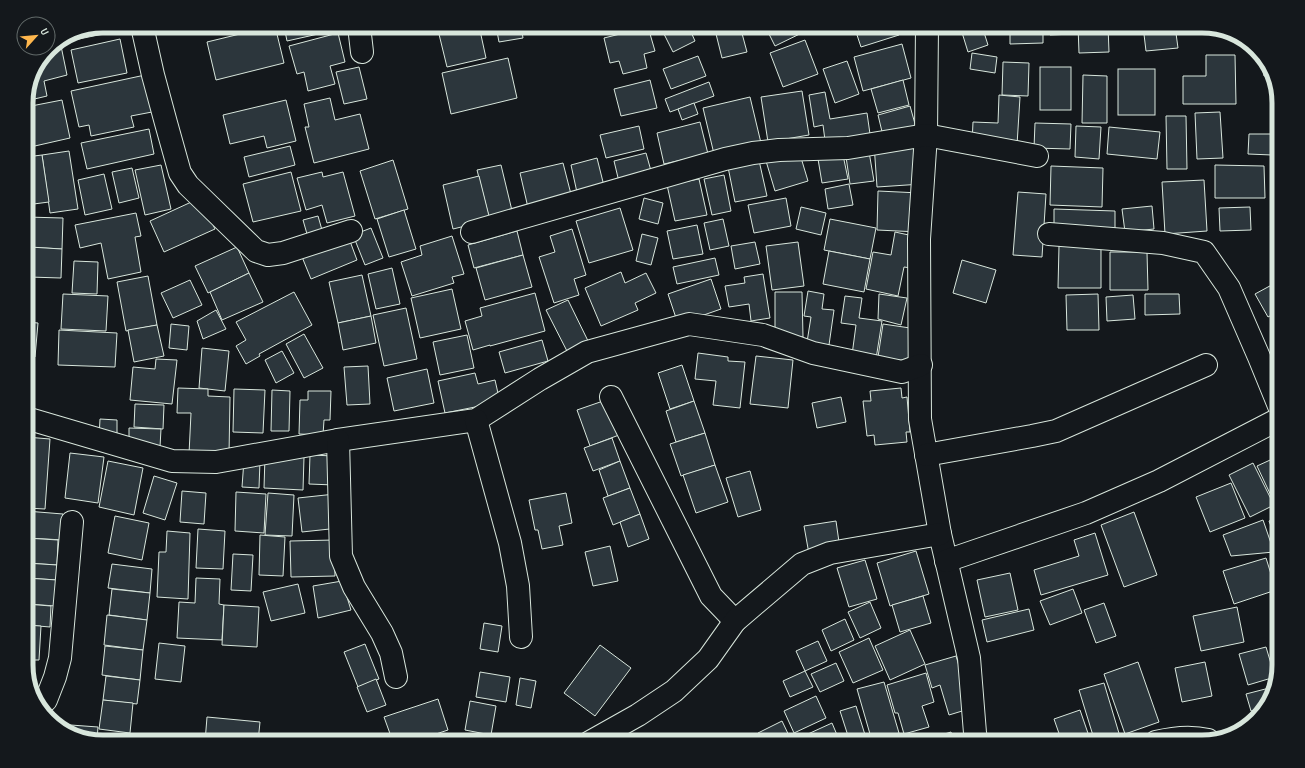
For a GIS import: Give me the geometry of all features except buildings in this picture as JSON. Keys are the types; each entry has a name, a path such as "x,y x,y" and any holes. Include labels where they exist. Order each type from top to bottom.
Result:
{"street":[{"path":"144,33 153,75 180,173 188,185 256,251 268,255 283,253 350,231"},
{"path":"360,33 362,52"},
{"path":"927,33 926,135 919,238 921,365 920,419 940,534 969,658 975,735"},
{"path":"472,232 746,154 779,150 848,148 926,135 1037,156"},
{"path":"1049,234 1163,243 1204,252 1229,288 1272,389"},
{"path":"33,420 172,461 216,462 338,440 476,420 540,379 587,352 690,324 763,335 812,353 902,372 921,365"},
{"path":"926,455 1056,431 1206,365"},
{"path":"610,397 711,596 735,621"},
{"path":"476,420 510,543 518,586 521,637"},
{"path":"946,560 1086,513 1159,481 1272,423"},
{"path":"338,440 341,556 354,588 382,633 391,653 396,677"},
{"path":"43,702 55,677 60,658 72,522"},
{"path":"602,735 638,715 674,691 708,659 735,621 802,564 830,553 940,534"}]}
